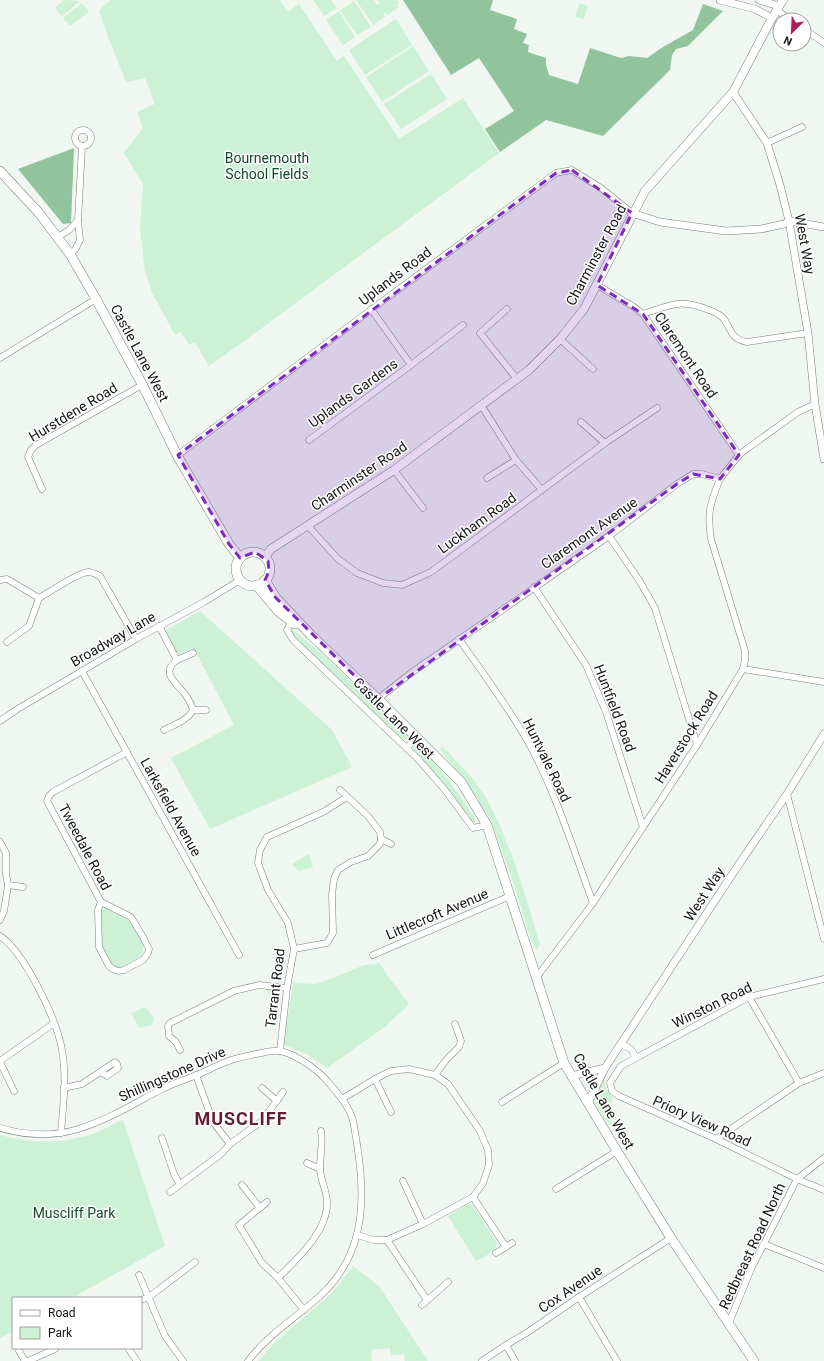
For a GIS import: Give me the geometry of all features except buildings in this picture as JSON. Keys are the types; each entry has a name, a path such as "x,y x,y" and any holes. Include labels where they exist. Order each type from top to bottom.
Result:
{"main road":[{"name":"Charminster Road","path":"265,557 271,549 394,470 529,370 560,339 584,308 597,285 632,213 645,191 732,92 772,18"},
{"name":"Castle Lane West","path":"0,171 39,213 70,254 96,299 178,455 228,544 240,558"},
{"path":"249,552 255,552 265,557 268,561 269,571 265,580 256,585 245,584 240,580 236,567 240,558 249,552"},
{"name":"Castle Lane West","path":"265,580 276,598 311,635 378,699 460,782 487,825 564,1063 616,1151 671,1238 754,1361"},
{"name":"Castle Lane West","path":"256,585 270,603 291,622 311,635"},
{"name":"Castle Lane West","path":"729,1323 750,1361"}],"street":[{"path":"720,0 755,9 772,18"},
{"path":"759,0 779,5"},
{"path":"812,35 824,43"},
{"name":"West Way","path":"732,92 767,143 780,185 789,221 808,333 815,404 824,459"},
{"path":"767,143 802,127"},
{"path":"70,254 75,250 80,240 78,220 82,146"},
{"name":"Uplands Road","path":"178,455 556,173 572,170 601,188 632,213"},
{"path":"632,213 660,222 726,231 761,228 784,224 789,221 824,227"},
{"path":"58,237 78,220"},
{"name":"Claremont Road","path":"597,285 643,314 739,455"},
{"path":"0,358 96,299"},
{"path":"643,314 670,304 682,302 702,307 716,313 723,318 733,336 738,340 747,342 808,333"},
{"name":"Uplands Gardens","path":"372,309 411,365"},
{"path":"507,309 480,333 517,379"},
{"name":"Uplands Gardens","path":"309,440 463,325"},
{"path":"560,339 593,369"},
{"name":"Hurstdene Road","path":"42,489 28,457 30,450 36,445 142,385"},
{"path":"720,479 739,455 798,412 815,404"},
{"path":"481,405 516,460 542,490"},
{"name":"Luckham Road","path":"308,526 338,559 357,573 384,583 402,585 431,572 605,443 657,408"},
{"path":"581,422 605,443"},
{"path":"487,478 516,460"},
{"path":"394,470 423,508"},
{"name":"Claremont Avenue","path":"378,699 411,673 609,536 692,474 702,474 720,479"},
{"name":"Haverstock Road","path":"536,978 593,902 697,744 743,669 745,652 711,539 709,522 711,502 720,479"},
{"path":"609,536 639,580 655,608 697,744"},
{"path":"7,642 29,626 39,598 83,573 91,572 100,576 136,639"},
{"path":"0,580 7,579 39,598"},
{"name":"Broadway Lane","path":"0,721 136,639 240,580"},
{"name":"Huntfield Road","path":"534,587 586,665 606,712 643,827"},
{"name":"Castle Lane West","path":"291,622 287,630 293,640 406,748 445,790 473,828 487,825"},
{"path":"159,626 177,660"},
{"name":"Huntvale Road","path":"460,639 504,703 527,740 550,787 593,902"},
{"path":"193,653 171,664 169,670 174,681 188,698 193,710"},
{"path":"743,669 824,682"},
{"name":"Larksfield Avenue","path":"82,671 239,955"},
{"path":"193,710 206,710"},
{"path":"164,730 191,714 193,710"},
{"name":"West Way","path":"588,1103 605,1068 622,1045 735,870 787,794 824,734"},
{"path":"406,748 417,738"},
{"name":"Tweedale Road","path":"101,902 98,910 99,947 109,966 113,970 124,970 143,960 149,949 139,928 131,917 101,902 47,801 53,792 127,752"},
{"path":"294,949 327,943 333,932 332,894 334,879 338,870 350,862 368,856 380,844 380,832 368,816 340,790"},
{"path":"787,794 824,939"},
{"name":"Tarrant Road","path":"280,1051 287,988 294,949 288,923 268,890 258,863 260,850 267,837 323,812 347,797"},
{"path":"381,839 391,844"},
{"path":"0,842 6,853 6,874 8,885 4,911 0,920"},
{"path":"8,885 23,887"},
{"name":"Littlecroft Avenue","path":"373,955 510,896"},
{"path":"0,936 7,940 26,966 44,999 62,1051 64,1088 61,1134"},
{"name":"Winston Road","path":"635,1058 749,997 824,979"},
{"path":"180,1050 176,1042 169,1036 168,1026 170,1023 234,991 259,985 287,988"},
{"path":"749,997 799,1083"},
{"path":"14,1091 0,1061 53,1024"},
{"path":"435,1075 459,1046 461,1041 455,1024"},
{"path":"622,1045 629,1047 634,1053 635,1058"},
{"path":"248,1361 258,1348 274,1333 321,1295 343,1269 352,1252 362,1213 362,1178 354,1121 342,1099 322,1075 304,1061 280,1051"},
{"name":"Shillingstone Drive","path":"0,1128 33,1134 61,1134 80,1129 165,1088 226,1062 267,1052 280,1051"},
{"name":"Priory View Road","path":"635,1058 621,1066 610,1083 612,1091 619,1096 716,1139 797,1179 824,1190"},
{"path":"502,1102 564,1063"},
{"path":"571,1076 605,1068"},
{"path":"342,1099 391,1071 409,1069 435,1075 448,1084 480,1131 488,1150 489,1165 483,1183 473,1197 423,1224 387,1240 374,1240 357,1236"},
{"path":"64,1088 82,1084 100,1072"},
{"path":"716,1139 799,1083 824,1073"},
{"path":"196,1075 213,1122 230,1144"},
{"path":"375,1079 391,1112"},
{"path":"262,1088 277,1101"},
{"path":"170,1192 221,1154 230,1144 262,1121 283,1092"},
{"path":"278,1278 304,1250 319,1230 325,1217 328,1205 320,1169 322,1142 321,1131"},
{"path":"162,1138 174,1174 180,1185"},
{"path":"556,1189 616,1151"},
{"path":"797,1179 824,1158"},
{"path":"307,1162 320,1169"},
{"name":"Redbreast Road North","path":"729,1323 751,1269 797,1179"},
{"path":"403,1181 423,1224"},
{"path":"242,1185 260,1208"},
{"path":"473,1197 506,1247"},
{"path":"267,1202 239,1225 262,1263 278,1278 304,1310"},
{"name":"Cox Avenue","path":"482,1361 671,1238"},
{"path":"387,1240 428,1300"},
{"path":"496,1253 512,1243"},
{"path":"764,1244 824,1268"},
{"path":"142,1300 149,1297 195,1262"},
{"path":"139,1275 165,1336 183,1361"},
{"path":"422,1305 448,1282"},
{"path":"579,1297 617,1361"},
{"path":"506,1345 515,1361"},
{"path":"19,1351 27,1361 55,1349"},
{"path":"129,1349 137,1361"},
{"path":"43,1354 46,1361"}],"highlighted area":[{"path":"572,170 632,213 597,285 643,314 739,455 720,479 693,474 677,484 378,699 276,598 265,580 269,571 268,561 255,552 240,558 229,544 178,455 556,173"}],"green space":[{"path":"64,0 80,1 62,16 55,8"},
{"name":"Bournemouth School Fields","path":"111,0 280,0 287,12 299,4 337,61 344,56 399,139 463,98 499,153 209,366 195,342 189,345 181,332 175,335 152,293 145,272 140,227 143,184 124,153 143,128 137,112 155,104 145,78 126,82 99,10"},
{"path":"313,0 331,0 337,8 324,16"},
{"path":"356,0 375,0 374,1 377,5 380,3 377,0 397,0 399,3 397,5 399,7 387,15 386,12 383,14 385,17 373,25"},
{"path":"403,0 493,0 490,10 517,19 514,29 527,34 523,43 529,45 528,52 546,58 546,65 549,75 578,84 590,48 621,58 629,56 647,58 693,30 703,4 723,11 688,46 676,49 672,55 670,70 603,136 546,120 500,152 485,129 514,111 479,58 451,75"},
{"path":"354,1 371,27 357,35 340,10"},
{"path":"82,3 89,12 70,26 63,18"},
{"path":"579,3 588,6 584,19 575,17"},
{"path":"339,11 355,37 343,45 326,20"},
{"path":"396,19 412,45 365,75 349,50"},
{"path":"413,46 429,71 382,102 366,77"},
{"path":"431,74 447,99 401,129 384,104"},
{"path":"74,148 71,223 63,224 18,169"},
{"path":"200,611 332,730 352,767 210,829 171,758 234,725 194,649 192,648 180,654 176,652 164,632"},
{"path":"292,629 320,652 408,736 407,739 401,739 291,634"},
{"path":"413,744 420,745 450,782 476,819 475,822 472,822 445,785 414,751"},
{"path":"442,746 469,774 485,796 498,821 516,866 540,944 537,950 531,940 512,879 491,820 470,788 440,749"},
{"path":"309,854 313,867 299,871 292,864"},
{"path":"105,908 129,921 144,945 141,956 120,968 111,965 100,946 99,911"},
{"path":"379,962 409,1004 386,1026 327,1068 308,1055 285,1045 284,1042 293,983 315,984 364,965 376,964"},
{"path":"269,988 275,990 278,994 279,1000 277,1006 266,989"},
{"path":"145,1007 154,1018 152,1025 139,1028 131,1013"},
{"path":"602,1080 605,1080 606,1088 613,1098 606,1114 617,1131 604,1118 593,1100"},
{"name":"Muscliff Park","path":"123,1120 165,1246 74,1297 12,1297 12,1332 0,1338 0,1135 24,1140 62,1141 98,1132"},
{"path":"468,1204 474,1207 496,1241 493,1251 476,1261 448,1216"},
{"path":"353,1266 379,1286 428,1361 405,1361 404,1354 391,1355 390,1348 371,1350 372,1361 258,1361 274,1343 330,1295"}],"district":[{"name":"MUSCLIFF","path":"241,1119"}]}
